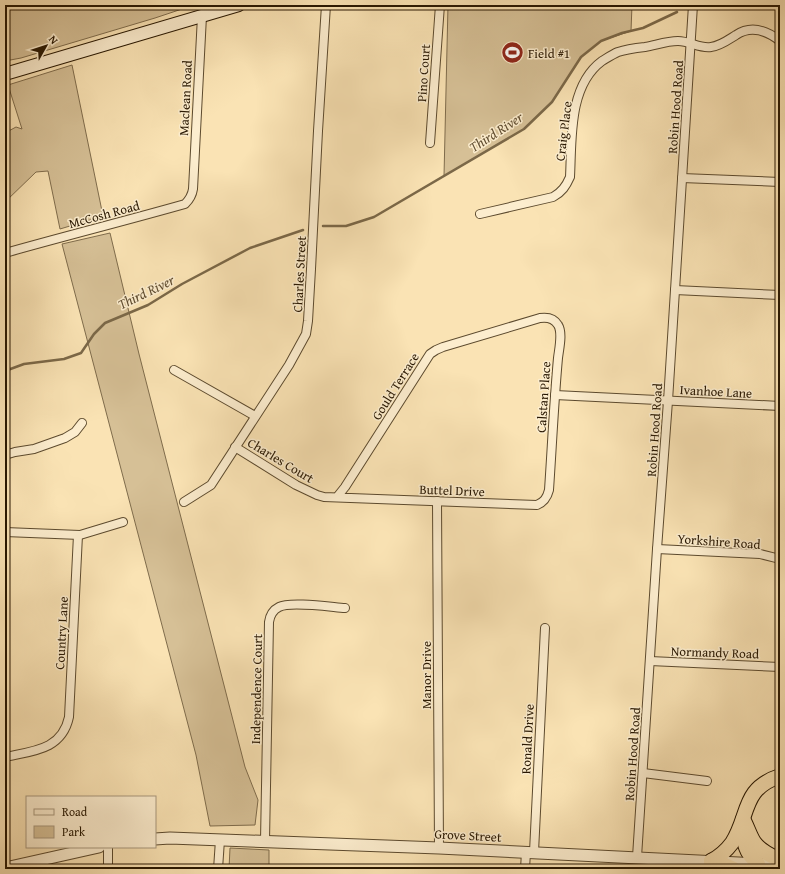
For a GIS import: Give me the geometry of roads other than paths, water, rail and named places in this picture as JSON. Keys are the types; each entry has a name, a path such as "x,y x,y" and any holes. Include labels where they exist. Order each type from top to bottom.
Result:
{"highway":[{"path":"711,861 725,851 731,844 743,819 746,807 755,792 770,780 779,777"},
{"path":"743,819 758,846 765,852 780,860"},
{"path":"743,819 744,844 748,852 758,864"},
{"path":"711,861 734,869"}],"main road":[{"path":"5,74 239,5"}],"street":[{"name":"Charles Street","path":"184,502 211,485 289,365 306,334 308,321 326,5"},
{"name":"Pino Court","path":"430,143 440,5"},
{"name":"Robin Hood Road","path":"637,858 693,5"},
{"name":"Maclean Road","path":"193,181 202,16"},
{"name":"Craig Place","path":"480,214 553,197 566,185 570,177 576,106 583,85 589,74 598,64 617,52 679,41 691,43 701,47 711,47 727,41 743,31 751,30 766,32 780,41"},
{"path":"682,178 780,182"},
{"name":"McCosh Road","path":"5,253 185,204 192,195 193,181"},
{"path":"675,290 780,295"},
{"name":"Gould Terrace","path":"337,497 346,487 430,354 443,347 540,318 546,317 550,319"},
{"name":"Calstan Place","path":"550,319 554,320 559,326 561,334 555,395 550,482"},
{"name":"Charles Court","path":"174,370 255,416"},
{"name":"Ivanhoe Lane","path":"555,395 780,406"},
{"path":"5,455 34,449 66,438 75,432 82,423"},
{"name":"Charles Court","path":"235,447 316,496 337,497"},
{"name":"Buttel Drive","path":"337,497 538,505 547,498 550,482"},
{"name":"Manor Drive","path":"437,501 439,848"},
{"path":"5,532 78,535 123,522"},
{"name":"Country Lane","path":"5,757 49,746 60,737 67,724 69,716 78,535"},
{"name":"Yorkshire Road","path":"657,549 760,554 780,559"},
{"name":"Independence Court","path":"265,841 270,615 278,607 291,604 345,608"},
{"name":"Ronald Drive","path":"525,869 530,852 545,628"},
{"name":"Normandy Road","path":"650,661 780,667"},
{"path":"643,773 707,781"},
{"name":"Grove Street","path":"156,839 265,841 439,848 780,865"},
{"path":"218,869 220,840"},
{"path":"5,868 95,848"},
{"path":"108,848 108,869"}],"waterway":[{"name":"Third River","path":"323,226 346,226 374,217 524,129 552,102 581,57 601,41 622,33 643,28 677,12"},
{"name":"Third River","path":"5,371 24,364 64,359 81,353 94,334 105,323 148,305 182,284 250,248 303,230"}],"place":[{"name":"Field #1","path":"512,53"}]}
